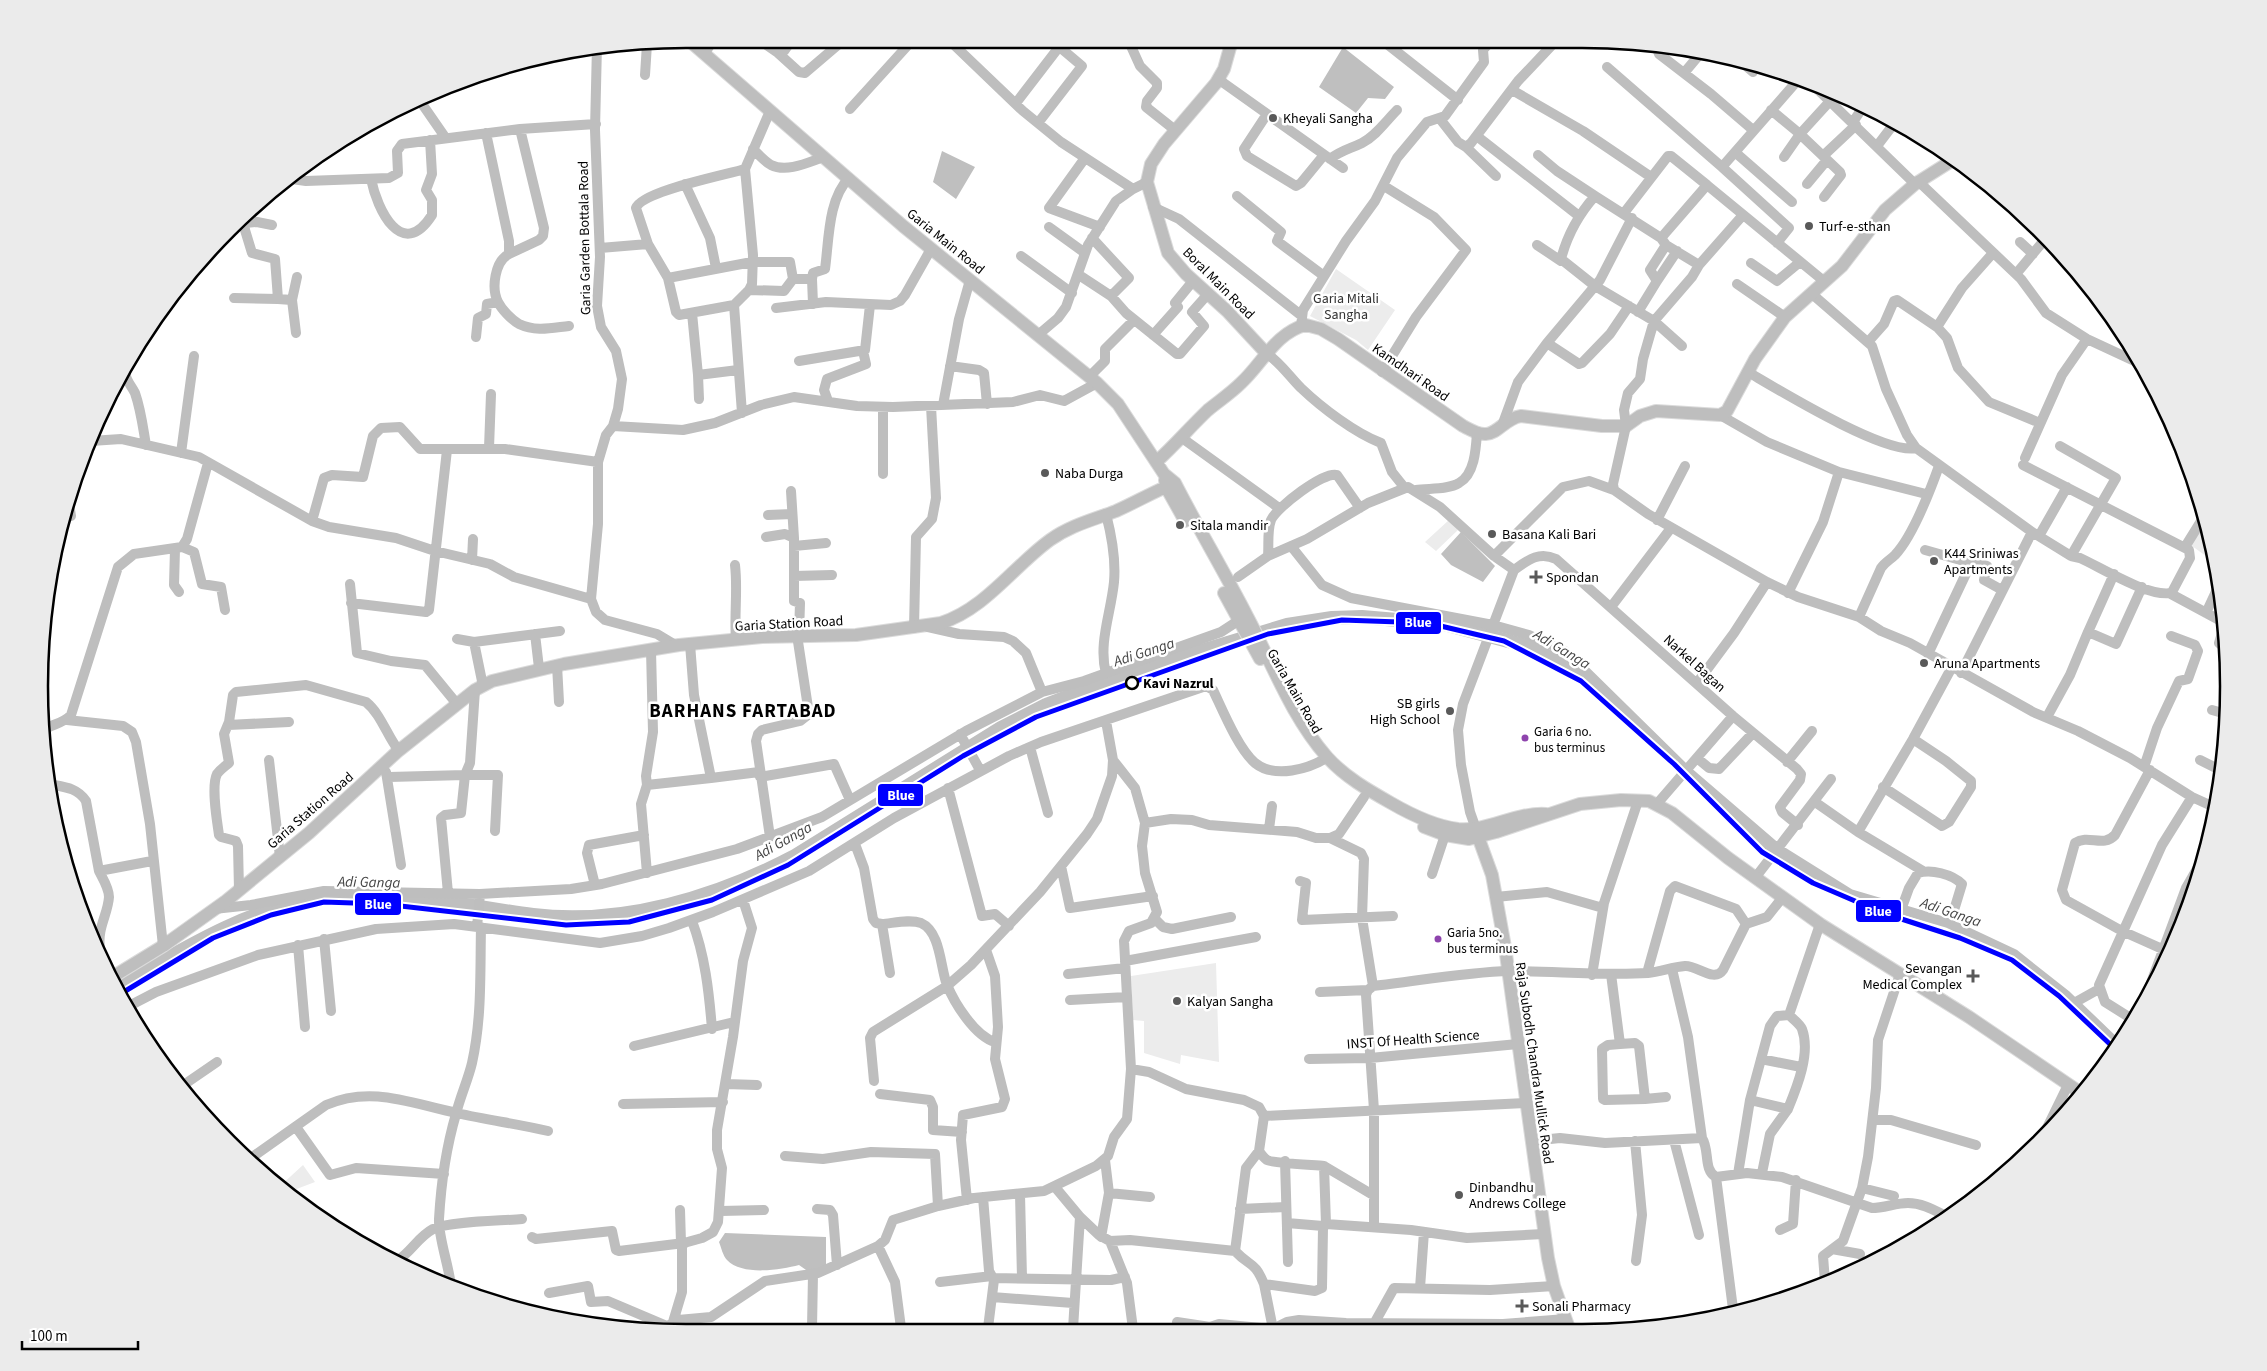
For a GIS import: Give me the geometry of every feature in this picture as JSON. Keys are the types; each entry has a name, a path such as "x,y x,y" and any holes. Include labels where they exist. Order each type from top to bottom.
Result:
{"main road":[{"path":"1147,182 1151,164 1175,130 1218,79 1224,69 1230,48"},
{"name":"Garia Main Road","path":"707,49 770,111 931,249 1094,379 1118,404 1168,481 1243,617 1266,663 1324,760 1364,797 1411,817 1477,833"},
{"path":"1477,432 1484,435 1491,433 1513,417 1522,416 1602,426 1626,426 1640,416 1656,411 1720,415 1727,412 1748,372 1785,317 1842,266 1885,210 1917,182 1948,163"},
{"name":"Boral Main Road","path":"1147,182 1168,253 1194,282 1266,353"},
{"path":"1156,462 1209,409 1242,382 1266,353 1301,321"},
{"name":"Kamdhari Road","path":"1301,321 1306,325 1321,329 1463,426 1477,432"},
{"name":"Garia Station Road","path":"117,974 163,946 240,890 385,772 399,751 479,688 515,674 540,668 683,645 798,635 856,635 927,626 954,619 1050,540 1082,522 1106,514 1168,481"},
{"name":"Garia Main Road","path":"1324,760 1411,817 1445,835 1458,838 1477,833"},
{"path":"1477,833 1580,804 1649,801 1672,813 1755,878 1820,924 1969,1017 2075,1089"},
{"name":"Raja Subodh Chandra Mullick Road","path":"1477,833 1492,875 1496,897 1508,971 1543,1234 1554,1286 1568,1324"}],"street":[{"path":"771,48 799,72 805,73 834,48"},
{"path":"778,53 786,48"},
{"path":"850,108 905,48"},
{"path":"957,48 1038,123 1085,158 1132,189"},
{"path":"1016,103 1057,48"},
{"path":"1038,123 1082,66 1060,48"},
{"path":"1132,48 1140,66 1157,83 1157,88 1147,101 1146,107 1175,130"},
{"path":"1391,48 1458,100"},
{"path":"1153,207 1179,219 1301,321 1324,276 1384,186 1398,158 1430,120 1440,119 1458,100 1484,62 1485,48"},
{"path":"1466,147 1478,137 1512,90 1549,48"},
{"path":"644,75 647,49"},
{"path":"1657,52 1753,130"},
{"name":"Garia Garden Bottala Road","path":"591,600 598,524 598,462 606,435 613,426 618,409 622,379 616,352 598,319 600,248 596,124 597,54"},
{"path":"1684,73 1696,58"},
{"path":"1607,67 1789,228 1777,243"},
{"path":"1218,79 1342,168"},
{"path":"1722,167 1794,84"},
{"path":"1512,90 1583,131 1652,177"},
{"path":"1827,96 1877,146 2016,274 2046,313 2088,339 2129,358"},
{"path":"1784,157 1800,134 1831,100"},
{"path":"422,104 445,137"},
{"path":"1267,114 1244,149 1247,156 1296,186 1327,157 1342,149 1362,143 1374,135 1397,110"},
{"path":"1770,110 1800,134 1841,174 1824,197"},
{"path":"745,169 685,184 641,200 637,204 636,208 648,244 668,278 676,312 679,315 734,305 749,290 752,284 749,200 745,169 770,111"},
{"path":"1807,184 1825,158 1854,124 1860,111"},
{"path":"1440,119 1458,142 1466,147 1496,176"},
{"path":"296,180 306,181 389,178 398,173 396,151 402,144 445,137 520,129 596,124"},
{"path":"1877,146 1891,128"},
{"path":"520,129 544,228 543,236 539,240 502,258 498,265 496,292 498,302 518,323 534,329 569,326"},
{"path":"486,133 509,241 509,254"},
{"path":"1478,137 1579,216"},
{"path":"371,178 375,197 386,220 396,231 408,233 418,230 432,215 432,200 426,190 432,174 430,140"},
{"path":"752,150 772,166 780,167 802,165 824,156"},
{"path":"1736,153 1792,202"},
{"path":"1538,155 1557,171 1628,216 1699,265"},
{"path":"1503,423 1518,382 1547,343 1595,286 1628,216 1666,157 1670,156 1707,185 1825,282"},
{"path":"1085,158 1049,208 1100,227"},
{"path":"813,304 813,273 825,269 835,205 841,186 849,178"},
{"path":"1038,335 1058,318 1066,307 1092,238 1116,201 1132,189 1147,182"},
{"path":"685,184 710,238 716,268"},
{"path":"1657,281 1650,270 1663,241 1707,185"},
{"path":"1382,372 1416,317 1466,250 1434,216 1384,186"},
{"path":"1237,196 1281,232 1277,241 1324,276"},
{"path":"1561,261 1569,235 1579,216 1595,196"},
{"path":"1614,490 1613,484 1626,426 1624,410 1628,393 1640,379 1643,358 1654,321 1692,277 1699,265 1743,215"},
{"path":"249,220 272,224"},
{"path":"245,224 252,253 275,259 278,299"},
{"path":"1049,227 1085,253"},
{"path":"1092,238 1129,278 1111,296"},
{"path":"2020,242 2033,254"},
{"path":"2016,274 2042,243"},
{"path":"600,248 648,244"},
{"path":"1537,245 1595,286 1654,321 1682,346"},
{"path":"776,308 834,302 892,305 900,301 931,249"},
{"path":"1547,343 1579,364 1582,364 1634,309 1657,281 1677,251"},
{"path":"1937,327 1962,288 1994,253"},
{"path":"1021,256 1072,292"},
{"path":"668,278 752,262 790,262 793,279 784,291 749,290"},
{"path":"1751,264 1777,281 1800,262"},
{"path":"1079,275 1111,296 1134,320 1174,353 1180,354 1204,326 1192,312 1208,294"},
{"path":"296,333 292,300 297,277"},
{"path":"793,279 812,279"},
{"path":"943,404 958,319 970,280"},
{"path":"1153,335 1178,307 1175,303 1194,282"},
{"path":"1737,284 1785,317"},
{"path":"1812,294 1868,342 1877,358 1886,389 1908,436 1916,448 2036,534 2071,556 2142,587 2162,594 2170,593"},
{"path":"234,298 292,300"},
{"path":"1868,342 1884,324 1894,301 1897,300 1937,327 1947,338 1958,368 1990,402 2040,423"},
{"path":"476,337 478,318 486,314 487,304 498,302"},
{"path":"828,401 824,390 827,379 866,364 864,351 870,304"},
{"path":"734,305 742,413"},
{"path":"692,313 699,400"},
{"path":"613,426 683,430 715,423 761,404 794,397 857,406 883,407 1014,402 1040,395 1064,401 1094,379 1105,360 1105,349 1134,320"},
{"path":"2088,339 2062,375 2024,462 2067,487 2189,550 2190,558 2170,593"},
{"path":"799,361 864,351"},
{"path":"1266,353 1277,360 1303,389 1356,430 1381,443 1392,472 1404,487 1416,490 1440,507 1494,556 1514,570 1463,704 1458,730 1461,765 1477,833"},
{"path":"181,453 194,356"},
{"path":"950,366 979,370 984,373 987,404"},
{"path":"698,375 738,370"},
{"path":"1748,372 1829,417 1868,436 1907,450 1916,448"},
{"path":"126,379 134,392 140,411 146,445"},
{"path":"489,448 491,394"},
{"path":"914,628 916,537 932,519 936,498 931,406"},
{"path":"883,407 883,474"},
{"path":"1720,415 1767,442 1839,472 1926,494"},
{"path":"312,521 324,478 332,475 362,477 373,436 381,428 400,427 420,450 489,448 598,462"},
{"path":"1416,490 1454,485 1463,480 1476,451 1477,432"},
{"path":"1182,438 1279,508"},
{"path":"96,441 121,439 199,458 240,479 272,500 312,521 329,527 396,538 435,551 490,564 514,577 591,600 596,612 605,620 657,634 683,645 710,778"},
{"path":"2060,446 2120,480 2101,504 2071,556"},
{"path":"351,603 428,611 447,450"},
{"path":"179,592 174,585 179,548 187,539 208,463"},
{"path":"1657,520 1685,466"},
{"path":"1859,617 1880,568 1895,556 1913,527 1939,466"},
{"path":"1788,593 1823,522 1839,472"},
{"path":"1268,556 1269,531 1272,519 1279,508 1332,473 1342,480 1360,508"},
{"path":"1494,556 1563,487 1589,481 1614,490 1657,520 1788,593 1859,617 1881,631 1892,634 2032,712 2047,717 2147,768 2192,797 2208,804"},
{"path":"1238,577 1268,556 1307,540 1360,508 1404,487"},
{"path":"1858,832 2002,590 2067,487"},
{"path":"770,837 756,741 758,734 762,730 800,721 809,714 798,635 800,603 794,601 794,542 791,491"},
{"path":"768,515 792,514"},
{"path":"1106,514 1113,540 1114,573 1102,653 1106,674"},
{"path":"2185,547 2199,524"},
{"path":"1611,606 1671,528"},
{"path":"766,537 785,534 794,542 826,543"},
{"path":"472,560 473,539"},
{"path":"1291,546 1322,585 1352,598 1493,625 1528,635 1565,651 1686,770 1778,849 1838,889 1948,923 2014,954 2074,1003 2112,1040"},
{"path":"67,720 71,715 118,567 134,554 179,548 194,552 202,584 221,587 225,610"},
{"path":"1925,550 1971,563 1978,562 1987,566 1984,580 2002,590"},
{"name":"Narkel Bagan","path":"1514,570 1528,560 1546,554 1556,558 1801,774 1800,780 1780,807 1782,812 1798,825"},
{"path":"1928,654 1971,563"},
{"path":"735,565 738,588 734,613 736,640"},
{"path":"2047,717 2114,574"},
{"path":"794,576 832,576"},
{"path":"1696,683 1734,633 1767,582"},
{"path":"350,584 358,654 391,661 425,665 457,704"},
{"path":"2088,632 2116,644 2142,587"},
{"path":"2170,593 2172,596 2216,618"},
{"path":"2206,613 2214,600"},
{"path":"213,910 324,891 480,894 571,889 647,873 737,849 822,817 960,734 1042,692 1106,674 1221,632 1243,617"},
{"path":"927,626 959,634 1004,637 1013,641 1026,653 1042,692"},
{"path":"457,639 474,642 560,632"},
{"path":"535,634 540,668"},
{"path":"2162,949 2122,931 2066,900 2062,890 2075,843 2088,839 2103,842 2110,840 2115,835 2147,768 2157,728 2175,689 2179,681 2188,679 2198,651 2195,645 2171,636"},
{"path":"448,893 441,818 445,815 461,813 465,775 470,763 479,688 474,642"},
{"path":"647,873 641,804 647,785 646,776 653,732 650,650"},
{"path":"557,665 559,702"},
{"path":"240,890 238,846 236,841 221,838 215,804 216,780 221,770 229,763 224,734 228,725 233,695 236,692 306,685 323,692 366,702 373,708 388,738 399,751"},
{"path":"133,1004 156,992 258,955 376,929 440,923 600,943 642,936 692,921 808,871 980,770 1030,747 1206,686 1213,690 1244,748 1254,762 1261,767 1274,770 1301,770 1324,760"},
{"path":"2212,710 2219,712"},
{"path":"1656,805 1733,716"},
{"path":"49,726 67,720 123,726 132,732 136,742 150,824 152,861 163,946"},
{"path":"874,1081 870,1038 873,1032 948,986 986,950 1061,866 1097,819 1112,776 1113,760 1106,720"},
{"path":"228,725 288,722"},
{"path":"1787,762 1812,731"},
{"path":"1697,758 1709,768 1719,769 1753,733"},
{"path":"960,734 980,770"},
{"path":"1884,788 1942,826 1949,822 1971,787 1970,781 1946,761 1913,739"},
{"path":"1030,747 1048,813"},
{"path":"268,760 277,818 280,857"},
{"path":"677,1324 711,1317 764,1281 813,1274 878,1246 885,1240 893,1220 938,1206 966,1200 1044,1191 1056,1187 1105,1160 1118,1130 1127,1119 1131,1069 1124,941 1129,930 1145,926 1155,919 1157,912 1145,873 1142,846 1145,823 1135,788 1113,760"},
{"path":"2200,760 2214,767"},
{"path":"647,785 760,775 834,764 850,800"},
{"path":"401,865 385,772 498,775 495,831"},
{"path":"1755,878 1798,825 1831,779"},
{"path":"56,786 73,789 82,794 86,801 99,871 108,891 109,899 101,922 100,940"},
{"path":"948,788 982,916 995,914 1009,926"},
{"path":"1145,823 1185,820 1209,825 1297,832 1316,838 1330,838 1339,834 1364,797"},
{"path":"2074,1003 2099,989 2122,931 2162,846 2192,797"},
{"path":"1592,975 1603,908 1638,801"},
{"path":"1815,802 1858,832 1923,871 1945,875 1962,884 1951,920 1948,923"},
{"path":"1269,829 1272,806"},
{"path":"595,885 586,853 588,845 644,835"},
{"path":"1432,874 1445,835"},
{"path":"1330,838 1361,853 1364,859 1362,918 1371,988 1366,996 1374,1110 1374,1226"},
{"path":"855,844 864,868 873,919 876,923 882,924 919,923 928,929 937,946 948,986 974,1029 986,1039 995,1042"},
{"path":"99,871 152,861"},
{"path":"1061,866 1070,908 1153,896"},
{"path":"1901,910 1914,878 1918,872 1923,871"},
{"path":"1300,881 1306,883 1302,920 1393,916"},
{"path":"2181,905 2188,885"},
{"path":"1646,973 1670,891 1675,886 1681,886 1736,909 1746,924"},
{"path":"1496,897 1546,892 1603,908"},
{"path":"449,1278 439,1226 444,1174 456,1113 472,1064 477,1036 480,1010 480,894"},
{"path":"1320,992 1371,988 1508,971 1592,975 1646,973 1692,966 1711,976 1721,973 1746,924 1767,917 1782,898"},
{"path":"532,1237 536,1239 612,1231 616,1250 619,1252 682,1243 702,1238 713,1232 720,1212 722,1168 717,1149 717,1130 726,1084 743,961 752,928 743,900"},
{"path":"1155,919 1163,927 1172,929 1231,917"},
{"path":"692,921 699,938 707,979 712,1029"},
{"path":"882,924 890,973"},
{"path":"1789,1015 1820,924"},
{"path":"1068,974 1256,937"},
{"path":"324,939 331,1011"},
{"path":"298,945 305,1027"},
{"path":"966,1200 962,1132 963,1115 998,1108 1004,1104 1005,1099 995,1059 998,1006 993,967 986,950"},
{"path":"1672,968 1688,1037 1702,1138 1706,1143 1708,1168 1712,1175 1716,1177 1762,1173 1796,1180 1856,1204 1883,1208 1906,1203 1918,1204 1940,1213"},
{"path":"1611,974 1620,1044"},
{"path":"1825,1276 1823,1256 1843,1241 1862,1188 1872,1120 1878,1040 1900,974"},
{"path":"2099,989 2105,1002 2127,1016"},
{"path":"1070,1000 1127,997"},
{"path":"1738,1174 1750,1100 1770,1026 1777,1016 1789,1015 1802,1027 1805,1041 1801,1067 1795,1093 1788,1109 1770,1134 1762,1173"},
{"path":"634,1046 712,1029 734,1022"},
{"name":"INST Of Health Science","path":"1309,1059 1370,1058 1518,1044"},
{"path":"1645,1098 1638,1046 1634,1044 1620,1044 1608,1045 1602,1049 1603,1099 1605,1100 1666,1097"},
{"path":"1761,1058 1801,1067"},
{"path":"187,1083 217,1062"},
{"path":"1131,1069 1149,1072 1186,1089 1244,1100 1259,1107 1264,1116 1259,1151 1246,1168 1234,1252"},
{"path":"726,1084 757,1085"},
{"path":"2054,1114 2068,1085"},
{"path":"880,1094 930,1100 933,1107 933,1130 962,1132"},
{"path":"255,1156 335,1101 367,1096 393,1096 456,1113 548,1131"},
{"path":"1750,1100 1788,1109"},
{"path":"623,1104 723,1102"},
{"path":"1264,1116 1374,1110 1436,1109 1526,1103"},
{"path":"1872,1120 1891,1120 1976,1145"},
{"path":"296,1127 330,1175 356,1168 444,1174"},
{"path":"1531,1141 1560,1138 1594,1142 1702,1138"},
{"path":"1674,1140 1699,1235"},
{"path":"1635,1141 1642,1215 1636,1261"},
{"path":"1259,1151 1266,1160 1277,1164 1285,1161 1324,1166 1373,1195"},
{"path":"785,1156 823,1159 871,1152 935,1154 938,1206"},
{"path":"1105,1160 1109,1193 1106,1239"},
{"path":"1285,1161 1288,1262"},
{"path":"1264,1284 1315,1291 1322,1288 1325,1225 1324,1166"},
{"path":"1716,1177 1733,1305"},
{"path":"1780,1230 1793,1224 1796,1180"},
{"path":"1056,1187 1080,1217 1106,1239 1124,1277 1132,1324"},
{"path":"1862,1188 1894,1196"},
{"path":"1109,1193 1150,1197"},
{"path":"1020,1194 1022,1278"},
{"path":"983,1197 988,1271 992,1277 989,1324"},
{"path":"1240,1209 1286,1207"},
{"path":"817,1209 830,1210 833,1215 837,1265"},
{"path":"670,1323 682,1292 680,1210"},
{"path":"720,1212 764,1210"},
{"path":"1073,1324 1080,1217"},
{"path":"402,1258 421,1236 439,1226 522,1219"},
{"path":"1287,1223 1374,1226 1467,1238 1543,1234"},
{"path":"1420,1288 1424,1232"},
{"path":"1106,1239 1234,1252 1257,1268 1264,1284 1272,1324"},
{"path":"878,1246 895,1282 900,1324"},
{"path":"1832,1249 1860,1254"},
{"path":"812,1324 813,1274"},
{"path":"940,1282 992,1277 1111,1280 1124,1277"},
{"path":"549,1293 588,1286 591,1302 608,1301 664,1323"},
{"path":"1376,1322 1394,1288 1490,1290 1554,1286"},
{"path":"992,1297 1073,1303"},
{"path":"1283,1324 1299,1320 1330,1324"},
{"path":"1177,1322 1188,1324"},
{"path":"1361,1324 1376,1322 1504,1324"}],"green space":[{"name":"Garia Mitali Sangha","path":"1336,269 1395,310 1368,350 1356,340 1310,316"},
{"path":"1449,520 1458,530 1436,551 1425,542"},
{"path":"2199,526 2206,556 2188,543"},
{"path":"1216,963 1219,1062 1181,1055 1180,1064 1144,1053 1144,1021 1133,1020 1131,976"},
{"path":"303,1165 315,1182 294,1190 285,1182"}],"shaded area":[{"path":"1342,48 1344,48 1394,87 1385,99 1368,98 1356,113 1319,87"},
{"path":"942,151 975,167 956,199 933,182"},
{"path":"1461,532 1495,566 1483,582 1451,565 1441,554"},
{"path":"725,1233 826,1237 826,1267 809,1272 799,1265 772,1270 742,1268 734,1265 724,1256 719,1242"}],"waterway":[{"name":"Adi Ganga","path":"122,984 167,958 242,920 295,903 322,898 348,896 401,897 533,915 567,917 601,916 634,912 701,896 765,871 795,856 1001,728 1046,705 1129,673 1287,625 1332,618 1362,617 1444,624 1531,647 1567,667 1602,692"},
{"name":"Adi Ganga","path":"1740,822 1785,861 1837,889"}],"transit line":[{"name":"Blue","path":"126,991 213,938 271,915 324,902 383,904 566,925 629,922 712,900 788,865 963,756 1036,717 1268,634 1342,620 1428,623 1504,641 1581,681 1674,764 1762,852 1813,883 1883,913 1960,938 2012,960 2059,996 2109,1044"}],"place":[{"name":"Kheyali Sangha","path":"1273,118"},
{"name":"Turf-e-sthan","path":"1809,226"},
{"name":"Naba Durga","path":"1045,473"},
{"name":"Sitala mandir","path":"1180,525"},
{"name":"Basana Kali Bari","path":"1492,534"},
{"name":"K44 Sriniwas Apartments","path":"1934,561"},
{"name":"Spondan","path":"1536,577"},
{"name":"Aruna Apartments","path":"1924,663"},
{"name":"Kavi Nazrul","path":"1132,683"},
{"name":"SB girls High School","path":"1450,711"},
{"name":"Garia 6 no. bus terminus","path":"1525,738"},
{"name":"Garia 5no. bus terminus","path":"1438,939"},
{"name":"Sevangan Medical Complex","path":"1973,976"},
{"name":"Kalyan Sangha","path":"1177,1001"},
{"name":"Dinbandhu Andrews College","path":"1459,1195"},
{"name":"Sonali Pharmacy","path":"1522,1306"}],"district":[{"name":"BARHANS FARTABAD","path":"743,710"}]}
